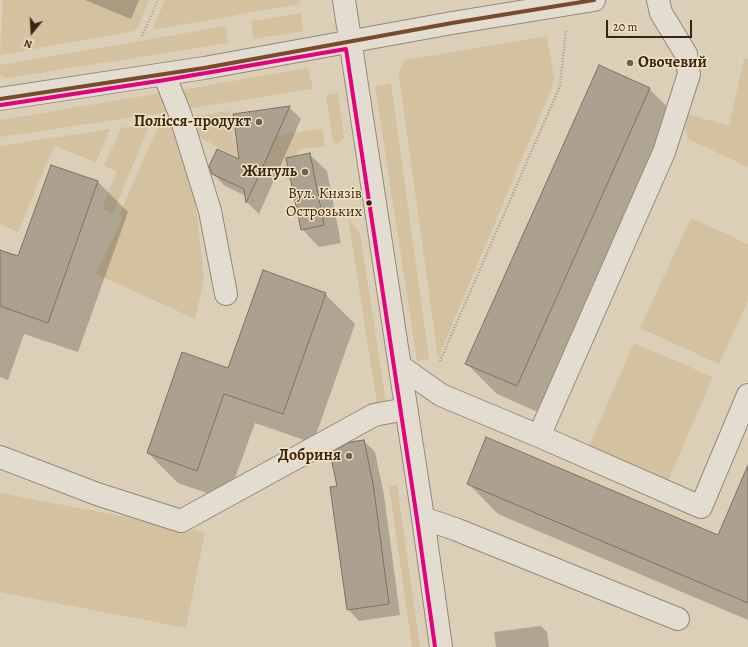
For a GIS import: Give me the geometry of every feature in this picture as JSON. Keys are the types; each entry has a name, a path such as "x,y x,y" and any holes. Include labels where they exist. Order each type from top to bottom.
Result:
{"street":[{"path":"344,0 423,518 441,647"},
{"path":"0,99 164,74 351,42 546,4 594,0"},
{"path":"539,436 664,152 689,74 686,54 661,13 658,0"},
{"path":"164,74 180,114 210,211 226,294"},
{"path":"400,366 441,395 701,507 748,395"},
{"path":"0,457 97,494 181,521 374,415 406,409"},
{"path":"423,518 455,529 678,619"}],"path":[{"path":"142,36 158,0"},
{"path":"438,365 560,86 566,29"}],"shaded area":[{"path":"3,0 149,0 135,31 0,55"},
{"path":"165,0 299,0 300,4 152,30"},
{"path":"301,13 303,31 254,39 251,21"},
{"path":"226,26 228,43 8,78 2,77 0,74 0,65"},
{"path":"547,36 554,78 551,90 438,358 399,76 402,64 406,60"},
{"path":"744,59 748,59 748,167 688,139 685,128 687,114 729,126"},
{"path":"308,68 313,89 185,109 181,90"},
{"path":"391,83 429,359 417,361 375,86"},
{"path":"161,93 169,112 0,137 0,120"},
{"path":"338,93 344,138 337,144 333,142 326,95"},
{"path":"230,111 234,141 322,129 325,146 297,150 301,181 295,183 202,139 191,128 187,117"},
{"path":"173,120 191,183 197,213 204,280 195,319 96,274 123,217 119,215 160,122"},
{"path":"150,124 113,213 102,209 117,171 104,166 121,128"},
{"path":"110,129 96,162 54,146 18,232 0,224 0,146"},
{"path":"348,217 358,229 361,238 386,403 377,404"},
{"path":"691,218 748,244 748,300 719,364 640,328"},
{"path":"634,343 713,377 666,485 587,450"},
{"path":"397,485 420,647 412,647 389,486"},
{"path":"0,493 205,532 186,628 0,592"}],"building":[{"path":"599,65 650,88 517,386 465,364"},
{"path":"290,106 246,203 244,189 212,174 209,166 217,149 239,159 233,114"},
{"path":"310,153 324,225 301,230 286,158"},
{"path":"51,165 98,181 48,323 0,306 0,250 18,256"},
{"path":"263,270 326,293 283,414 224,394 197,471 147,453 182,352 228,368"},
{"path":"486,437 718,535 748,465 748,603 467,484"},
{"path":"364,440 373,483 389,604 347,610 330,487 337,486 330,453 350,442"}],"transit line":[{"path":"0,99 204,68 452,23 594,0"},
{"path":"1,105 165,80 346,49 435,647"}],"place":[{"name":"Овочевий","path":"630,63"},
{"name":"Полісся-продукт","path":"259,122"},
{"name":"Жигуль","path":"305,172"},
{"name":"Вул. Князів Острозьких","path":"369,203"},
{"name":"Добриня","path":"349,456"}]}
